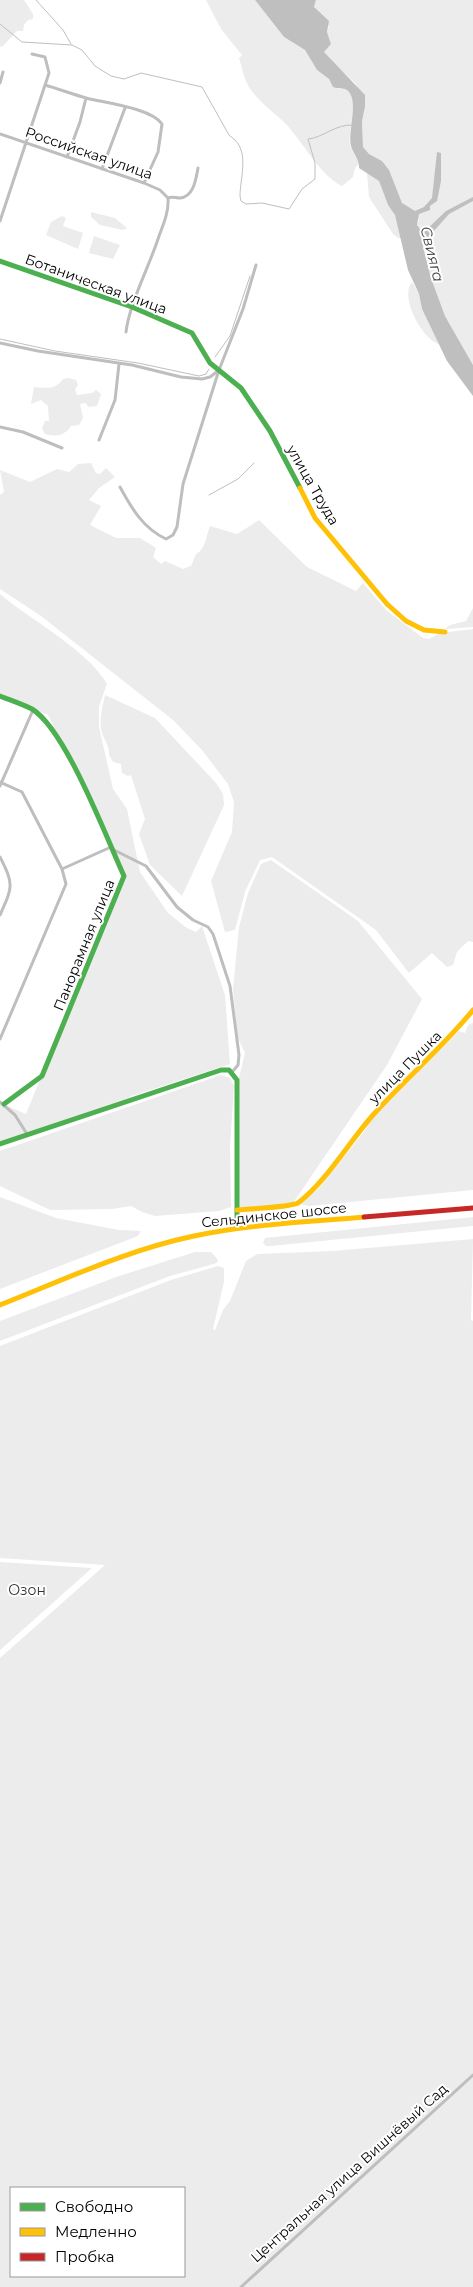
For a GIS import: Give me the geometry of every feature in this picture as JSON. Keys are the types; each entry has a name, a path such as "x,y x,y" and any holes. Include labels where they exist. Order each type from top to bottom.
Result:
{"street":[{"path":"0,221 49,73 44,56 32,54"},
{"path":"0,83 3,72"},
{"path":"45,85 86,98 141,111 159,119 162,124 158,152 144,183"},
{"path":"67,157 80,122 86,98"},
{"path":"102,169 125,108"},
{"name":"Российская улица","path":"0,134 144,183 160,190 168,198"},
{"path":"126,332 129,312 169,208 168,198 181,198 188,194 197,178 198,168"},
{"name":"Ботаническая улица","path":"0,261 132,307 184,328"},
{"path":"120,487 140,519 152,532 166,539 173,535 179,520 183,484 219,370 243,309 256,265"},
{"name":"улица Труда","path":"184,328 192,333 205,358 241,388 270,431 318,522 387,604 413,626 431,632 446,632"},
{"path":"0,344 202,379 210,377 219,370"},
{"path":"98,440 115,400 119,364"},
{"path":"0,428 24,432 62,448"},
{"name":"Панорамная улица","path":"0,696 33,710 54,732 70,758 113,848 124,880 42,1076 2,1103"},
{"path":"0,1039 64,892 66,879 22,792 0,784 33,710"},
{"path":"62,869 113,848 146,866 177,907 193,920 208,927 213,934 230,986 239,1055 238,1065 233,1071"},
{"path":"0,857 11,884 0,915"},
{"name":"улица Пушка","path":"236,1210 293,1205 312,1189 354,1141 372,1116 452,1036 473,1010"},
{"path":"0,1144 221,1070 233,1071"},
{"path":"233,1071 237,1086 237,1228"},
{"path":"2,1103 15,1115 27,1134"},
{"name":"Сельдинское шоссе","path":"0,1305 178,1237 237,1228 473,1208"},
{"name":"Центральная улица Вишнёвый Сад","path":"241,2287 473,2075"}],"green space":[{"path":"0,0 24,0 33,14 33,19 28,20 24,25 23,31 17,31 0,47"},
{"path":"206,0 255,0 284,37 305,50 317,70 329,79 333,87 345,89 350,93 353,106 350,145 360,163 355,168 353,177 342,186 326,174 285,123 261,102 247,84 239,58 242,55 221,29"},
{"path":"316,0 473,0 473,365 445,316 431,278 423,247 425,231 417,225 419,219 402,203 382,161 369,154 363,147 362,121 365,107 356,84 325,55 324,52 331,44 327,32 329,27 314,7"},
{"path":"367,173 379,181 388,205 395,215 402,238 398,238 393,234 369,197"},
{"path":"91,212 115,218 127,228 123,230 100,225 91,217"},
{"path":"62,216 66,218 63,226 83,233 78,249 46,235 51,222"},
{"path":"94,236 120,245 113,259 89,253"},
{"path":"412,282 419,294 422,309 439,344 426,335 415,318 408,298"},
{"path":"63,379 76,380 78,385 75,389 77,395 92,393 96,390 101,394 97,406 89,407 85,403 80,404 83,418 79,425 71,426 60,435 45,434 42,428 45,421 49,421 48,406 41,400 31,404 34,387 54,387"},
{"path":"91,463 96,473 100,474 106,468 115,477 99,488 89,500 101,506 90,525 116,538 140,538 156,548 153,557 161,564 165,561 183,569 191,566 196,554 204,546 210,526 237,534 259,520 307,567 356,591 363,583 386,610 423,638 429,639 440,633 473,629 473,942 468,941 457,952 453,965 447,967 432,953 409,973 376,930 272,857 260,860 245,892 235,930 225,932 211,881 232,832 234,802 228,784 202,750 173,720 41,616 0,589 0,495 4,492 0,470 30,482 57,469 69,472 78,464"},
{"path":"0,594 73,648 87,660 107,684 99,706 99,727 113,789 127,809 140,872 168,913 187,928 196,932 202,926 225,995 230,1064 132,1096 132,1094 131,1097 0,1142 0,1103 26,1114 124,873 114,848 48,715 0,695"},
{"path":"473,608 473,627 445,629 450,625 466,621"},
{"path":"105,695 155,718 216,783 223,794 224,805 182,896 150,865 139,834 145,819 131,775 128,776 122,773 121,764 113,762 102,733 100,720"},
{"path":"271,860 358,921 422,999 387,1065 293,1203 238,1208 238,1082 245,1053 237,1036 233,989 239,927 248,893 261,864"},
{"path":"473,1023 473,1190 309,1206 300,1204 318,1189 363,1133 373,1117 459,1031 465,1033 468,1025"},
{"path":"221,1075 230,1078 234,1086 230,1147 231,1207 219,1211 155,1216 131,1206 112,1209 50,1210 0,1186 0,1151"},
{"path":"0,1197 56,1218 119,1230 141,1231 138,1236 0,1289"},
{"path":"473,1217 473,1226 270,1246 266,1246 263,1243 265,1238"},
{"path":"473,1239 471,1320 473,1321 473,2287 0,2287 0,1658 105,1565 0,1558 0,1346 171,1280 218,1266 224,1268 224,1282 213,1329 215,1330 223,1310 230,1301 246,1261 257,1254 333,1251"},
{"path":"195,1252 211,1252 218,1260 217,1263 170,1276 0,1341 0,1321 119,1276"},
{"name":"Озон","path":"0,1562 92,1568 0,1650"}],"shaded area":[{"path":"255,0 316,0 314,7 329,21 327,32 331,44 324,52 365,95 362,121 363,147 369,154 382,161 389,170 402,203 415,211 424,207 432,198 437,152 441,153 441,181 437,201 430,206 430,210 419,214 417,225 420,229 425,231 446,211 473,197 473,201 449,214 425,241 423,247 431,278 445,316 473,365 473,396 447,361 422,309 419,294 408,270 395,215 388,205 379,181 359,168 350,140 353,106 350,93 345,89 333,87 329,79 317,70 305,50 284,37"}],"waterway":[{"path":"36,0 63,30 71,44"},
{"path":"0,24 22,42 72,45 82,50 95,66 111,76 124,79 141,73 202,87 229,135 235,140 242,152 243,167 240,196 241,201 246,204 262,203 289,209 302,189 315,179 315,163 308,139 346,125 352,125"},
{"path":"215,357 230,336 250,276"},
{"path":"0,339 55,351 138,363 199,376 206,374 209,369"},
{"path":"209,495 238,479 254,463"}],"traffic: fast":[{"path":"0,261 132,307 192,333 210,363 241,388 270,431 300,488"},
{"path":"0,696 32,709 45,721 58,738 84,786 124,876 42,1076 4,1104"},
{"path":"0,1144 221,1070 229,1070 237,1080 237,1228"}],"traffic: slow":[{"path":"300,488 315,518 387,604 406,621 424,630 445,632"},
{"path":"237,1210 279,1207 298,1203 328,1173 373,1115 473,1010"},
{"path":"0,1305 95,1266 169,1242 236,1229 364,1217"}],"traffic: jam":[{"path":"364,1217 473,1208"}],"water label":[{"name":"Свияга","path":"432,254"}]}
